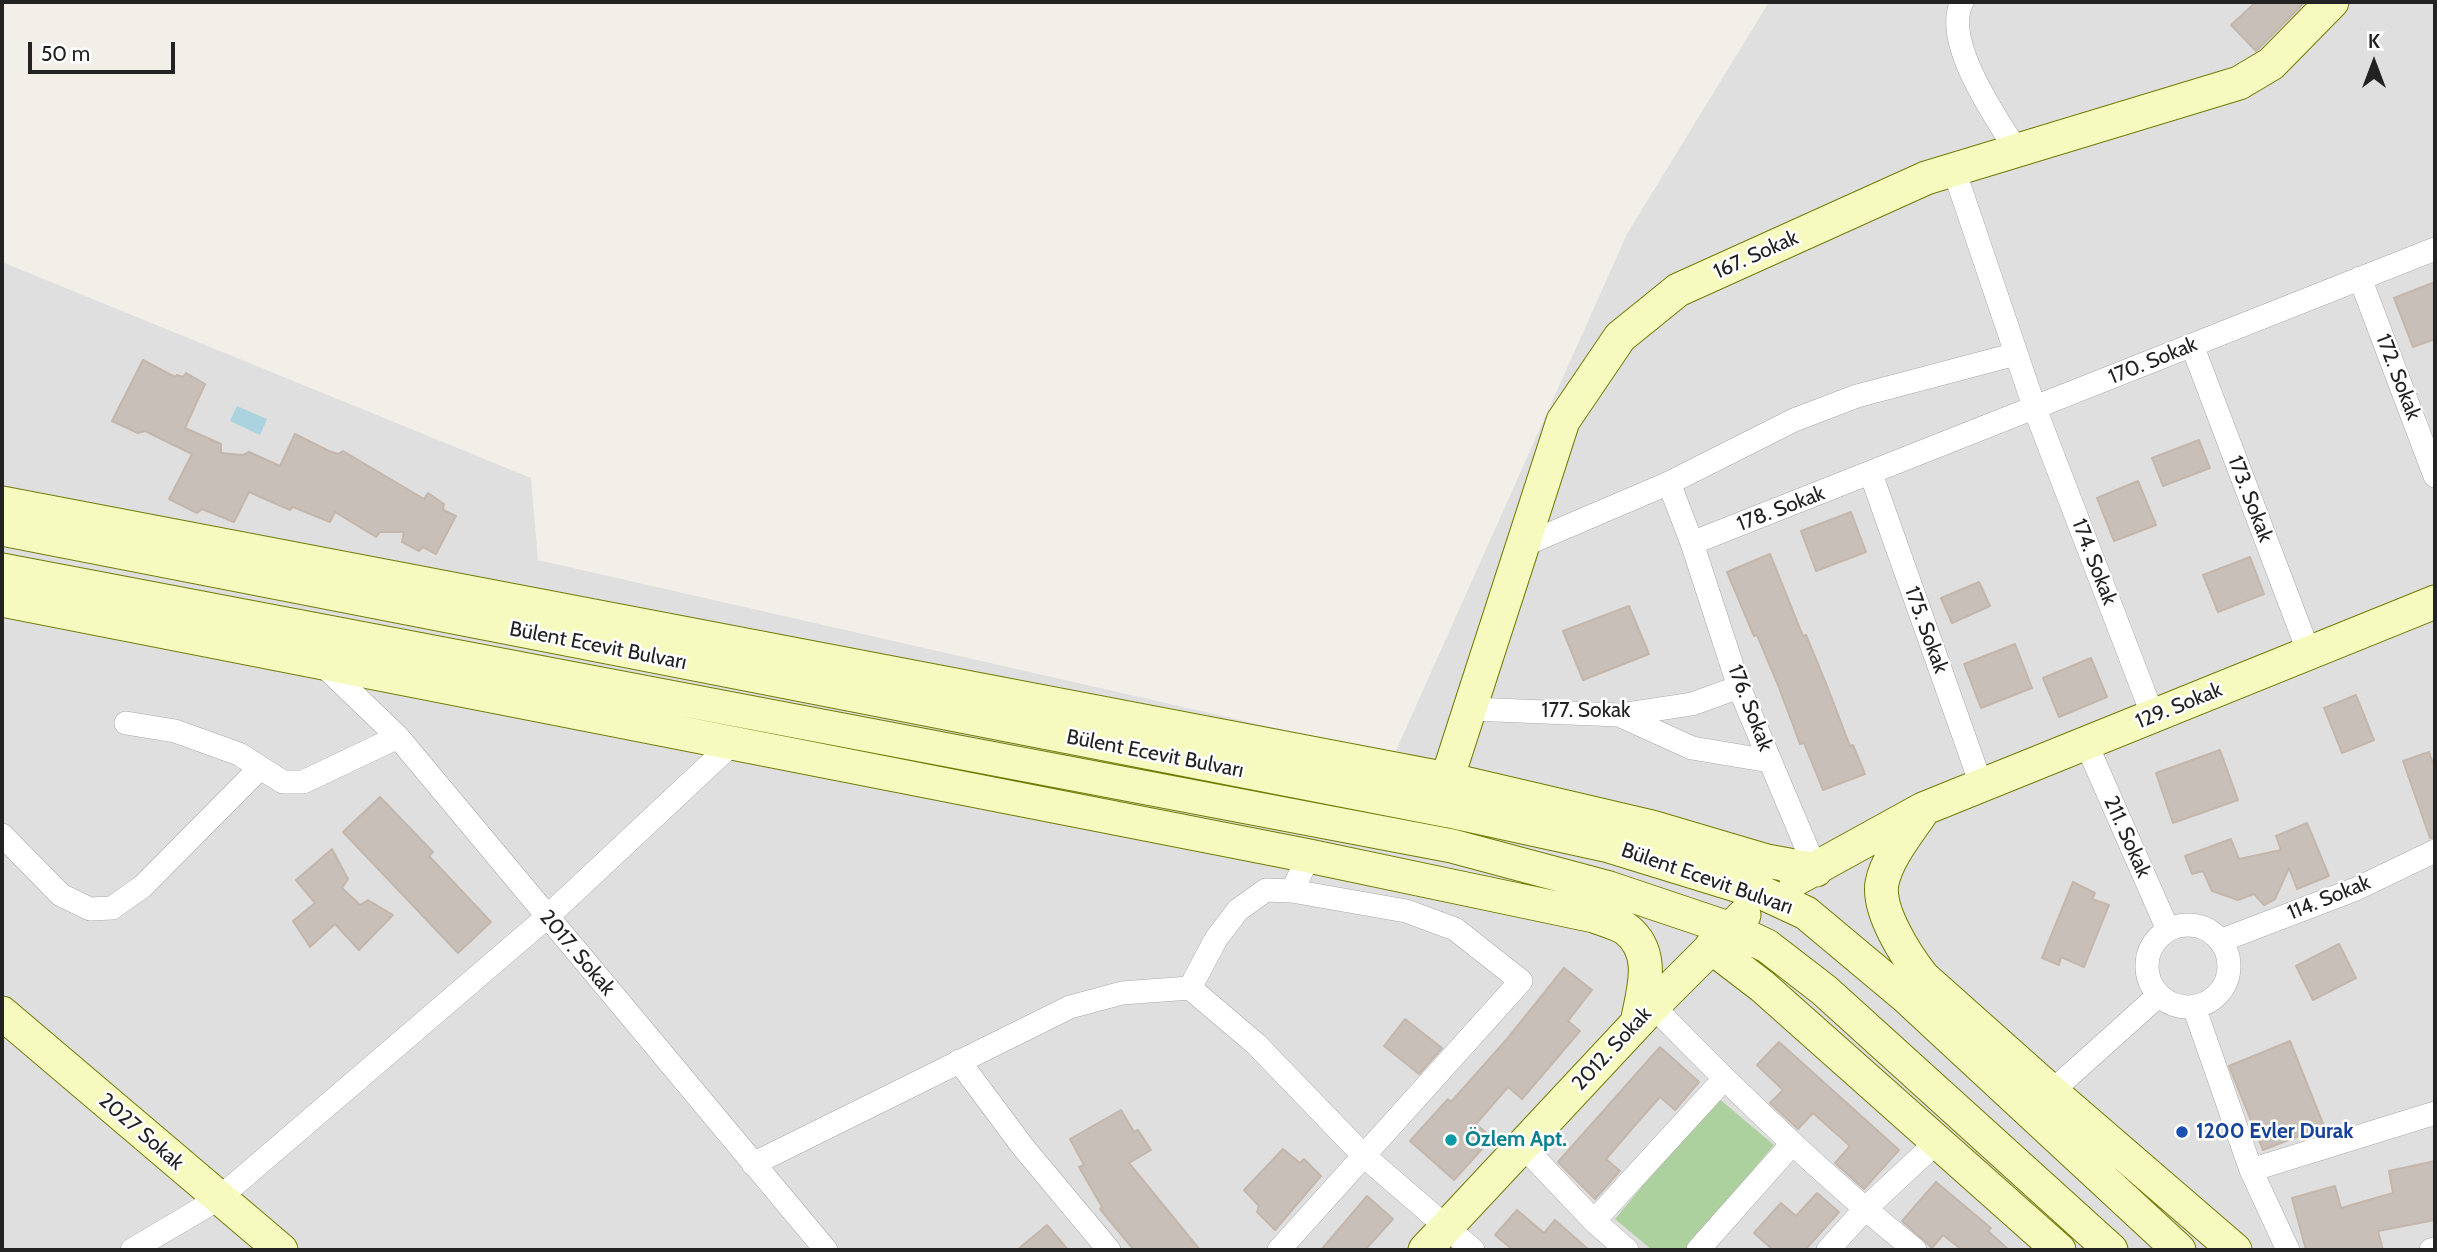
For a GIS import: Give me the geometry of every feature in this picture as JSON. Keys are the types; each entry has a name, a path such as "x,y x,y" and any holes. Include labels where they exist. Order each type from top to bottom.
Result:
{"street":[{"path":"1962,2 1957,10 1960,39 1975,84 2017,151"},
{"name":"167. Sokak","path":"1447,779 1563,421 1620,337 1678,290 1926,178 2239,83 2271,64 2332,2"},
{"name":"174. Sokak","path":"1954,170 2035,409 2153,716"},
{"name":"170. Sokak","path":"1871,474 2435,249"},
{"name":"172. Sokak","path":"2360,278 2435,477"},
{"name":"173. Sokak","path":"2192,345 2309,653"},
{"path":"1524,545 1669,483 1794,420 1857,396 2016,354"},
{"name":"178. Sokak","path":"1692,543 1871,474"},
{"name":"175. Sokak","path":"1871,474 1982,787"},
{"name":"176. Sokak","path":"1669,483 1692,543 1739,687 1816,870"},
{"path":"2,503 1447,779 1652,827 1767,861 1816,870"},
{"name":"Bülent Ecevit Bulvarı","path":"2,529 1449,811 1609,846 1765,894 1806,913 1914,986 2040,1102 2179,1250"},
{"name":"Bülent Ecevit Bulvarı","path":"2,570 1452,846 1609,888 1721,938 1767,946 1824,990 2110,1250"},
{"path":"2,600 1309,856 1594,916 1624,928 1637,941 1645,961 1645,1015 1724,1079 1792,1144 1916,1250"},
{"name":"129. Sokak","path":"1816,870 1923,809 2435,602"},
{"name":"2017. Sokak","path":"321,663 398,737 826,1250"},
{"name":"177. Sokak","path":"1471,709 1619,715 1692,704 1739,687"},
{"path":"1619,715 1692,748 1770,761"},
{"path":"126,723 174,731 239,754 283,782 303,782 398,737"},
{"path":"132,1250 218,1199 547,918 734,742"},
{"name":"211. Sokak","path":"2086,743 2168,930"},
{"path":"2,835 61,895 90,909 113,908 143,886 259,769"},
{"path":"1914,986 1910,961 1891,927 1881,886 1888,866 1923,809"},
{"name":"114. Sokak","path":"2220,941 2356,889 2435,851"},
{"path":"1292,891 1309,856"},
{"name":"2012. Sokak","path":"1436,1238 1645,1015 1765,894 1816,870"},
{"path":"1190,988 1216,939 1238,910 1266,890 1292,891 1406,911 1455,929 1521,981 1279,1250"},
{"path":"2177,926 2197,926 2214,934 2220,941 2228,958 2228,977 2219,994 2194,1007 2175,1005 2159,995 2149,979 2147,960 2154,942 2177,926"},
{"path":"1721,938 1762,986 2059,1250"},
{"path":"754,1164 1070,1007 1122,993 1190,988 1256,1044 1363,1155 1436,1238 1473,1250"},
{"path":"2159,995 2040,1102 2235,1250"},
{"path":"2194,1007 2251,1170 2288,1250"},
{"name":"2027 Sokak","path":"2,1013 281,1250"},
{"path":"960,1061 1023,1147 1109,1250"},
{"path":"1594,1221 1724,1079"},
{"path":"2251,1170 2435,1114"},
{"path":"1828,1250 1865,1209 1938,1141"},
{"path":"1698,1250 1792,1144"},
{"path":"1521,1145 1594,1221 1627,1250"}],"shaded area":[{"path":"1769,2 2435,2 2435,1250 2,1250 2,262 531,478 538,560 1394,755 1627,234"}],"green space":[{"path":"1717,1097 1774,1145 1685,1250 1652,1250 1615,1219"}],"water":[{"path":"237,406 267,419 260,435 230,421"}],"building":[{"path":"2256,2 2305,2 2256,51 2231,25"},
{"path":"2435,282 2435,339 2413,347 2394,298"},
{"path":"143,360 175,377 183,377 186,373 205,384 185,428 221,444 221,453 243,455 249,452 280,466 295,434 329,451 338,454 343,451 424,499 428,493 444,504 443,510 456,516 436,554 423,547 419,551 402,542 404,532 380,532 376,537 335,512 330,522 293,507 290,510 249,492 234,522 202,509 197,513 169,499 192,454 145,431 138,433 112,421"},
{"path":"2199,440 2210,468 2163,486 2152,458"},
{"path":"2138,481 2156,525 2114,541 2097,498"},
{"path":"1851,512 1866,552 1816,571 1801,531"},
{"path":"1770,554 1850,746 1853,745 1865,774 1823,790 1804,743 1800,744 1757,635 1754,636 1727,572"},
{"path":"2250,557 2264,594 2218,612 2203,575"},
{"path":"1979,582 1990,606 1952,623 1941,598"},
{"path":"1629,606 1649,654 1583,680 1563,631"},
{"path":"2015,644 2032,688 1981,708 1964,664"},
{"path":"2091,658 2107,697 2059,717 2043,678"},
{"path":"2356,695 2374,740 2342,753 2324,708"},
{"path":"2220,750 2238,800 2173,823 2156,773"},
{"path":"2429,752 2435,769 2435,837 2430,838 2403,761"},
{"path":"380,797 433,852 429,856 491,922 458,953 343,832"},
{"path":"2307,823 2329,876 2297,889 2289,868 2275,899 2264,905 2254,894 2238,900 2212,891 2203,871 2192,874 2185,856 2231,839 2239,859 2281,850 2276,836"},
{"path":"332,849 348,879 342,888 360,905 368,900 393,915 359,950 335,924 310,947 293,921 315,903 296,880"},
{"path":"2073,882 2095,893 2092,899 2109,905 2084,967 2061,957 2059,965 2042,958"},
{"path":"2339,944 2356,978 2313,1000 2296,966"},
{"path":"1564,968 1592,990 1568,1021 1580,1031 1522,1099 1508,1087 1476,1124 1492,1138 1454,1180 1410,1141 1448,1099 1451,1102 1507,1039"},
{"path":"1405,1019 1442,1048 1419,1074 1384,1046"},
{"path":"2290,1041 2324,1126 2263,1150 2229,1066"},
{"path":"1779,1042 1899,1150 1864,1189 1835,1163 1850,1146 1813,1113 1798,1129 1770,1103 1783,1090 1757,1065"},
{"path":"1660,1047 1699,1082 1675,1110 1660,1097 1606,1159 1620,1171 1595,1199 1558,1162"},
{"path":"1121,1110 1134,1132 1138,1130 1151,1150 1129,1163 1200,1250 1134,1250 1100,1209 1102,1207 1079,1167 1084,1165 1070,1139"},
{"path":"1283,1149 1300,1163 1304,1159 1321,1176 1275,1230 1257,1212 1259,1206 1244,1190"},
{"path":"2435,1161 2435,1220 2378,1231 2383,1250 2306,1250 2292,1198 2335,1186 2341,1208 2393,1193 2389,1171"},
{"path":"1936,1182 1991,1228 1988,1231 2009,1250 1962,1250 1943,1235 1932,1248 1902,1221"},
{"path":"1817,1193 1839,1212 1805,1250 1773,1250 1754,1233 1781,1203 1796,1216"},
{"path":"1367,1196 1393,1219 1365,1250 1321,1250"},
{"path":"1517,1210 1544,1233 1555,1220 1589,1250 1513,1250 1495,1235"},
{"path":"1047,1225 1068,1250 1017,1250"}],"place":[{"name":"1200 Evler Durak","path":"2182,1132"},
{"name":"Özlem Apt.","path":"1451,1140"}]}
